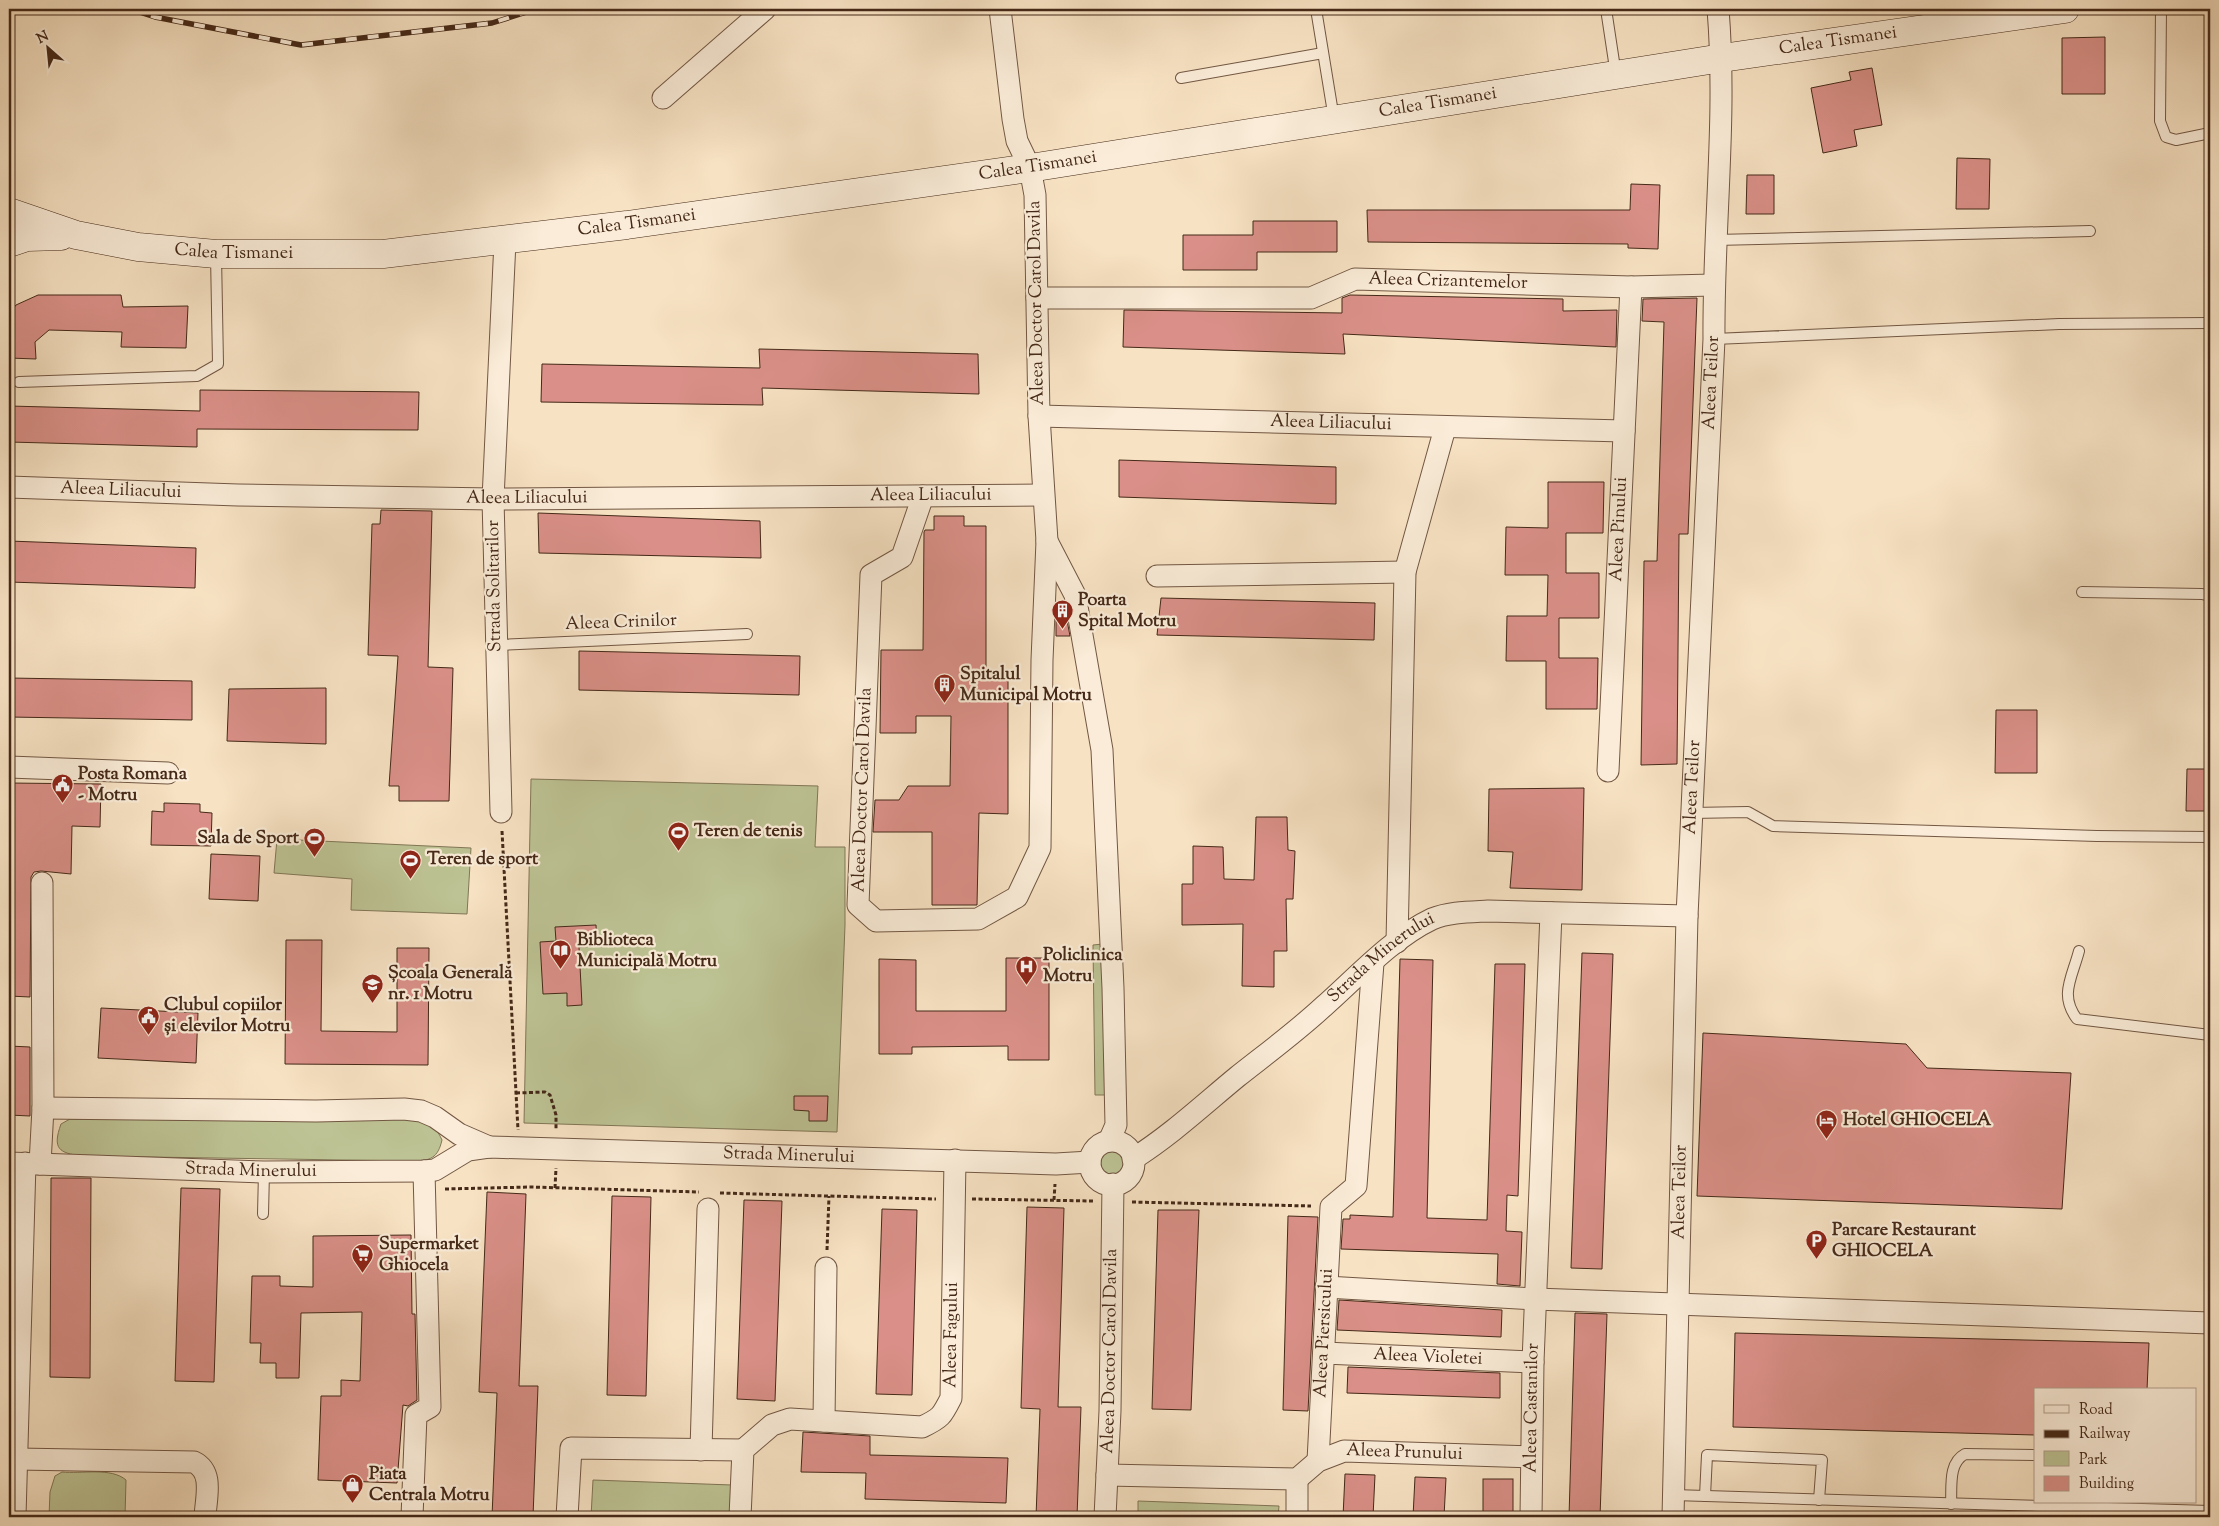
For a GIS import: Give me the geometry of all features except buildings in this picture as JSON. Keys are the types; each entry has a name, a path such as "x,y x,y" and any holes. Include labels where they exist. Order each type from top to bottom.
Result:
{"main road":[{"name":"Calea Tismanei","path":"9,212 76,235 138,247 216,254 383,254 505,241 1030,168 1616,76 1948,21 2065,9"},
{"path":"9,243 27,237 76,235"}],"street":[{"path":"663,98 765,9"},
{"name":"Aleea Doctor Carol Davila","path":"923,496 902,557 871,575 858,905 876,920 978,918 1017,897 1040,848 1042,660 1047,541 1039,416 1035,195 1030,168 1017,141 1000,9"},
{"name":"Aleea Teilor","path":"1673,1517 1687,916 1714,339 1713,285 1722,58 1718,9"},
{"name":"Strada Solitarilor","path":"501,812 493,499 505,241"},
{"name":"Aleea Crizantemelor","path":"1037,298 1311,298 1355,279 1631,287 1713,285"},
{"name":"Aleea Pinului","path":"1608,772 1631,287"},
{"name":"Aleea Liliacului","path":"1039,416 1445,428 1624,431"},
{"path":"1396,942 1405,572 1445,428"},
{"name":"Aleea Liliacului","path":"9,487 238,495 493,499 1043,495"},
{"name":"Aleea Doctor Carol Davila","path":"1047,541 1075,595 1102,750 1113,988 1116,1125 1109,1141"},
{"path":"1157,576 1405,572"},
{"path":"9,766 168,773"},
{"path":"15,1517 25,1163 43,1108 42,882"},
{"name":"Strada Minerului","path":"1133,1159 1165,1138 1237,1077 1308,1021 1396,942 1414,928 1435,918 1456,913 1488,912 1687,916"},
{"name":"Aleea Castanilor","path":"1531,1517 1535,1298 1551,913"},
{"path":"1331,1207 1356,1186 1373,964"},
{"name":"Strada Minerului","path":"43,1108 316,1111 404,1109 421,1111 436,1117 459,1134 490,1147"},
{"path":"1109,1141 1118,1142 1126,1146 1133,1159 1132,1172 1113,1193 1091,1171 1090,1162 1092,1155 1098,1146 1109,1141"},
{"name":"Strada Minerului","path":"25,1163 424,1180 435,1170 468,1150 490,1147 1056,1164 1090,1162"},
{"name":"Aleea Fagului","path":"742,1450 772,1425 790,1419 922,1427 939,1420 951,1398 955,1160"},
{"path":"412,1517 416,1414 430,1407 424,1180"},
{"name":"Aleea Doctor Carol Davila","path":"1105,1517 1110,1411 1113,1193"},
{"path":"702,1450 711,1198"},
{"name":"Aleea Piersicului","path":"1318,1461 1331,1207"},
{"path":"824,1421 826,1268"},
{"path":"1326,1287 1535,1298 2210,1322"},
{"name":"Aleea Violetei","path":"1324,1353 1533,1362"},
{"path":"567,1517 572,1448 742,1450 740,1517"},
{"name":"Aleea Prunului","path":"1297,1479 1318,1461 1344,1451 1531,1457"},
{"path":"17,1460 194,1462 203,1466 207,1474 205,1517"},
{"path":"1107,1475 1297,1479 1296,1517"}],"lane":[{"path":"1316,9 1335,120"},
{"path":"1606,9 1616,76"},
{"path":"2161,9 2160,121 2166,138 2176,140 2210,133"},
{"path":"1181,78 1323,53"},
{"path":"1715,240 2090,231"},
{"path":"19,382 198,376 208,371 218,364 216,254"},
{"path":"1714,339 2059,324 2210,323"},
{"path":"2082,592 2202,594 2210,596"},
{"name":"Aleea Crinilor","path":"497,645 747,634"},
{"path":"1691,813 1748,812 1773,826 2097,836 2210,837"},
{"path":"2079,951 2067,995 2069,1008 2077,1020 2210,1035"},
{"path":"263,1214 264,1172"},
{"path":"1951,1504 1953,1466 1957,1458 1965,1454 2034,1455"},
{"path":"1705,1496 1707,1455 1822,1460 1819,1500"},
{"path":"1673,1495 1951,1504 2171,1506 2210,1511"}],"path":[{"path":"501,812 520,1148"},
{"path":"424,1180 711,1198 829,1196 954,1199 1113,1193 1331,1207"},
{"path":"826,1268 829,1196"}],"green space":[{"path":"531,779 818,786 815,847 845,847 845,925 837,1132 524,1123"},
{"name":"Teren de sport","path":"277,839 471,848 467,914 351,910 352,879 274,873"},
{"path":"1103,944 1106,1095 1095,1095 1093,945"},
{"path":"400,1117 420,1119 434,1127 442,1140 436,1155 429,1159 413,1161 82,1156 63,1151 57,1139 61,1124 70,1119"},
{"path":"1110,1148 1120,1152 1124,1162 1120,1172 1110,1176 1100,1172 1096,1162 1100,1152"},
{"path":"62,1472 104,1472 120,1476 126,1480 125,1517 49,1517 50,1492 55,1476"},
{"path":"593,1480 732,1485 731,1517 591,1517"},
{"path":"1138,1501 1279,1506 1278,1517 1138,1517"}],"railway":[{"path":"130,9 155,17 301,45 492,23 536,9"}],"place":[{"name":"Poarta Spital Motru","path":"1062,630"},
{"name":"Spitalul Municipal Motru","path":"944,704"},
{"name":"Posta Romana - Motru","path":"62,804"},
{"name":"Teren de tenis","path":"678,851"},
{"name":"Sala de Sport","path":"315,858"},
{"name":"Teren de sport","path":"411,879"},
{"name":"Biblioteca Municipală Motru","path":"561,970"},
{"name":"Policlinica Motru","path":"1027,985"},
{"name":"Școala Generală nr. 1 Motru","path":"372,1003"},
{"name":"Clubul copiilor și elevilor Motru","path":"148,1035"},
{"name":"Hotel GHIOCELA","path":"1827,1140"},
{"name":"Parcare Restaurant GHIOCELA","path":"1816,1260"},
{"name":"Supermarket Ghiocela","path":"363,1274"},
{"name":"Piata Centrala Motru","path":"353,1504"}]}
